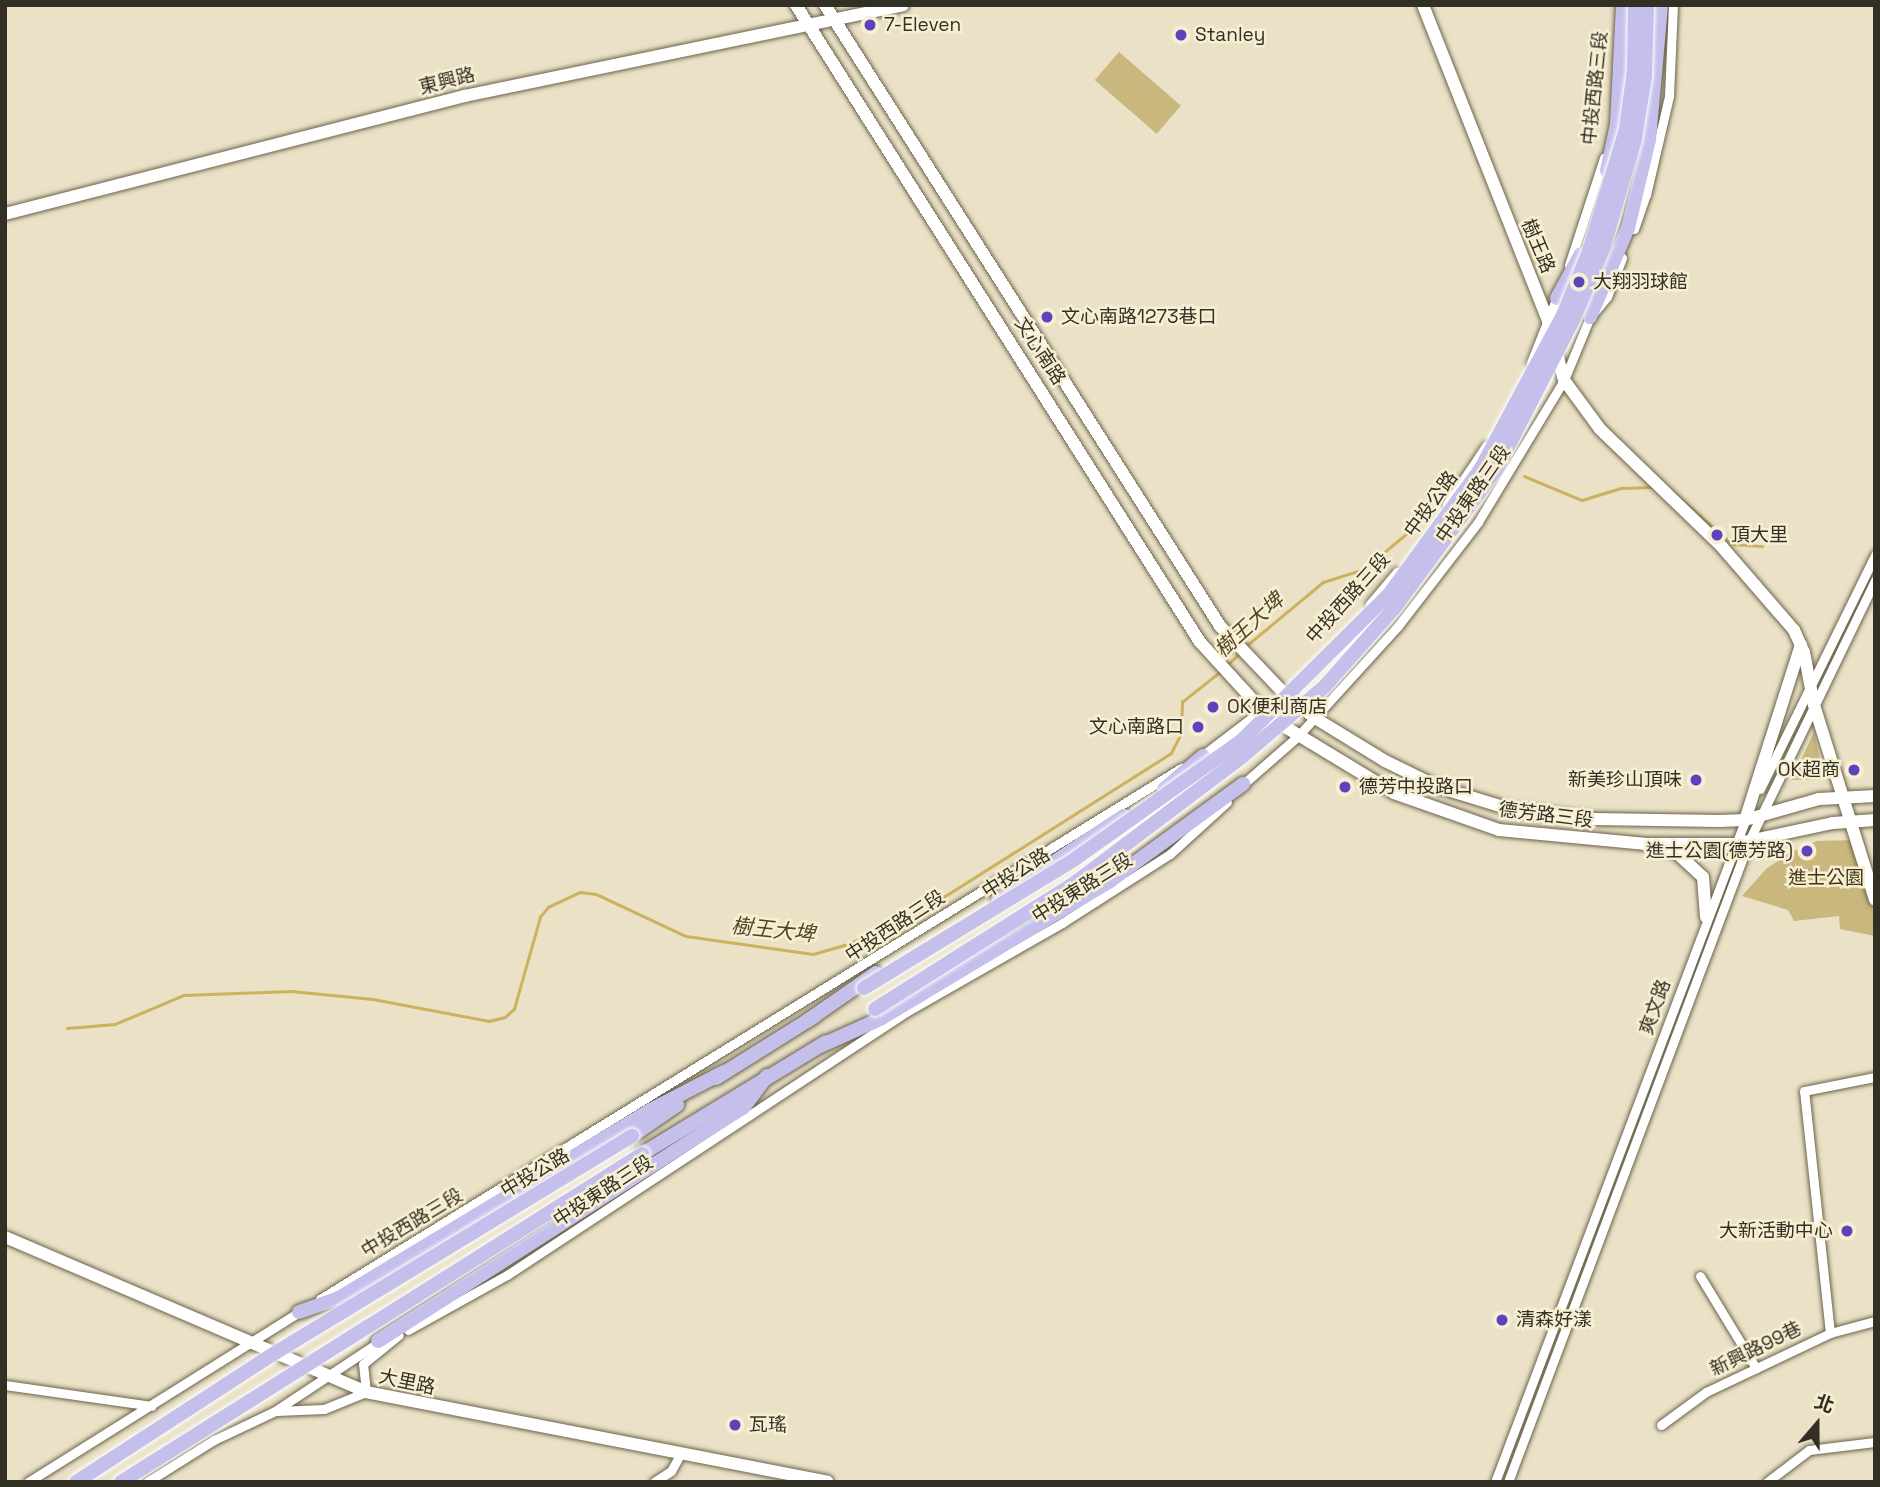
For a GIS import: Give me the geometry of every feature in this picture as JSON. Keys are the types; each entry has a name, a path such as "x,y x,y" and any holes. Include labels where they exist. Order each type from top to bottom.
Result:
{"main road":[{"path":"1557,298 1583,250 1617,124 1621,5"},
{"name":"中投公路","path":"76,1482 275,1353 632,1136 724,1072 1075,859 1241,740 1390,593 1481,468 1563,313 1584,264 1626,129 1634,70 1635,5"},
{"name":"中投公路","path":"121,1482 767,1076 820,1046 1076,882 1242,757 1325,685 1396,606 1496,470 1589,283 1620,200 1635,139 1644,76 1647,5"},
{"path":"1590,317 1628,228 1649,140 1661,5"},
{"path":"807,1021 853,987 1158,794 1203,756"},
{"path":"820,1046 882,1018 1110,881 1243,784"},
{"path":"299,1312 339,1298 649,1111 724,1072"},
{"path":"378,1341 457,1286 743,1108 767,1076"}],"street":[{"name":"文心南路","path":"796,5 1200,642 1262,710"},
{"name":"文心南路","path":"825,5 1220,626 1282,691"},
{"name":"東興路","path":"5,214 465,96 903,5"},
{"name":"樹王路","path":"1423,5 1548,320 1564,380 1601,429 1760,588 1801,645"},
{"name":"中投西路三段","path":"28,1482 152,1406 244,1343 815,998 1127,799 1203,756 1262,710 1345,633 1394,577 1480,456 1518,389 1557,298 1606,152 1621,51 1621,5"},
{"name":"中投東路三段","path":"147,1482 214,1440 275,1411 378,1341 406,1331 507,1275 906,1012 1062,923 1170,854 1207,824 1243,784 1297,737 1398,626 1509,476 1564,380 1590,317 1607,298 1646,195 1669,96 1673,5"},
{"path":"1480,456 1477,467 1482,477 1496,482 1509,476"},
{"name":"爽文路","path":"1495,1482 1734,844 1810,683 1832,648 1875,555"},
{"name":"爽文路","path":"1508,1482 1749,841 1814,705 1841,658 1875,580"},
{"path":"1801,645 1814,705 1875,900"},
{"path":"1745,820 1801,645"},
{"name":"德芳路三段","path":"1282,691 1315,718 1416,776 1510,809 1649,821 1745,820 1844,796 1875,796"},
{"name":"德芳路三段","path":"1262,710 1297,737 1394,793 1466,820 1551,838 1646,844 1734,844 1852,821 1875,820"},
{"path":"1646,844 1676,853 1703,877 1706,917"},
{"path":"1829,1333 1804,1091 1875,1077"},
{"name":"大里路","path":"5,1237 244,1343 366,1392 827,1482"},
{"path":"1700,1276 1756,1368"},
{"name":"新興路99巷","path":"1661,1425 1706,1392 1829,1333 1875,1321"},
{"path":"275,1411 324,1409 366,1392 363,1364 406,1331"},
{"path":"5,1385 152,1406"},
{"path":"1767,1482 1809,1450 1875,1441"},
{"path":"654,1482 671,1471 681,1453"}],"green space":[{"path":"1119,52 1181,106 1157,134 1095,80"},
{"path":"1814,732 1824,779 1792,780"},
{"name":"進士公園","path":"1855,840 1875,914 1875,936 1840,929 1839,916 1794,921 1788,910 1742,896 1766,869 1791,852 1817,841"}],"waterway":[{"name":"樹王大埤","path":"1524,476 1582,500 1621,488 1651,487"},
{"name":"樹王大埤","path":"1671,490 1732,544 1762,546"},
{"name":"樹王大埤","path":"1246,646 1323,582 1364,569 1418,524"},
{"name":"樹王大埤","path":"1226,666 1239,654"},
{"name":"樹王大埤","path":"67,1028 115,1024 184,995 291,991 373,999 489,1021 505,1017 514,1009 540,917 548,907 580,892 596,894 686,936 813,954 845,945 904,922 1171,753 1181,733 1182,702 1221,671"}],"place":[{"name":"7-Eleven","path":"870,25"},
{"name":"Stanley","path":"1181,35"},
{"name":"大翔羽球館","path":"1579,282"},
{"name":"文心南路1273巷口","path":"1047,317"},
{"name":"頂大里","path":"1717,535"},
{"name":"OK便利商店","path":"1213,707"},
{"name":"文心南路口","path":"1198,727"},
{"name":"OK超商","path":"1854,770"},
{"name":"新美珍山頂味","path":"1696,780"},
{"name":"德芳中投路口","path":"1345,787"},
{"name":"進士公園(德芳路)","path":"1807,851"},
{"name":"大新活動中心","path":"1847,1231"},
{"name":"清森好漾","path":"1502,1320"},
{"name":"瓦瑤","path":"735,1425"}]}
